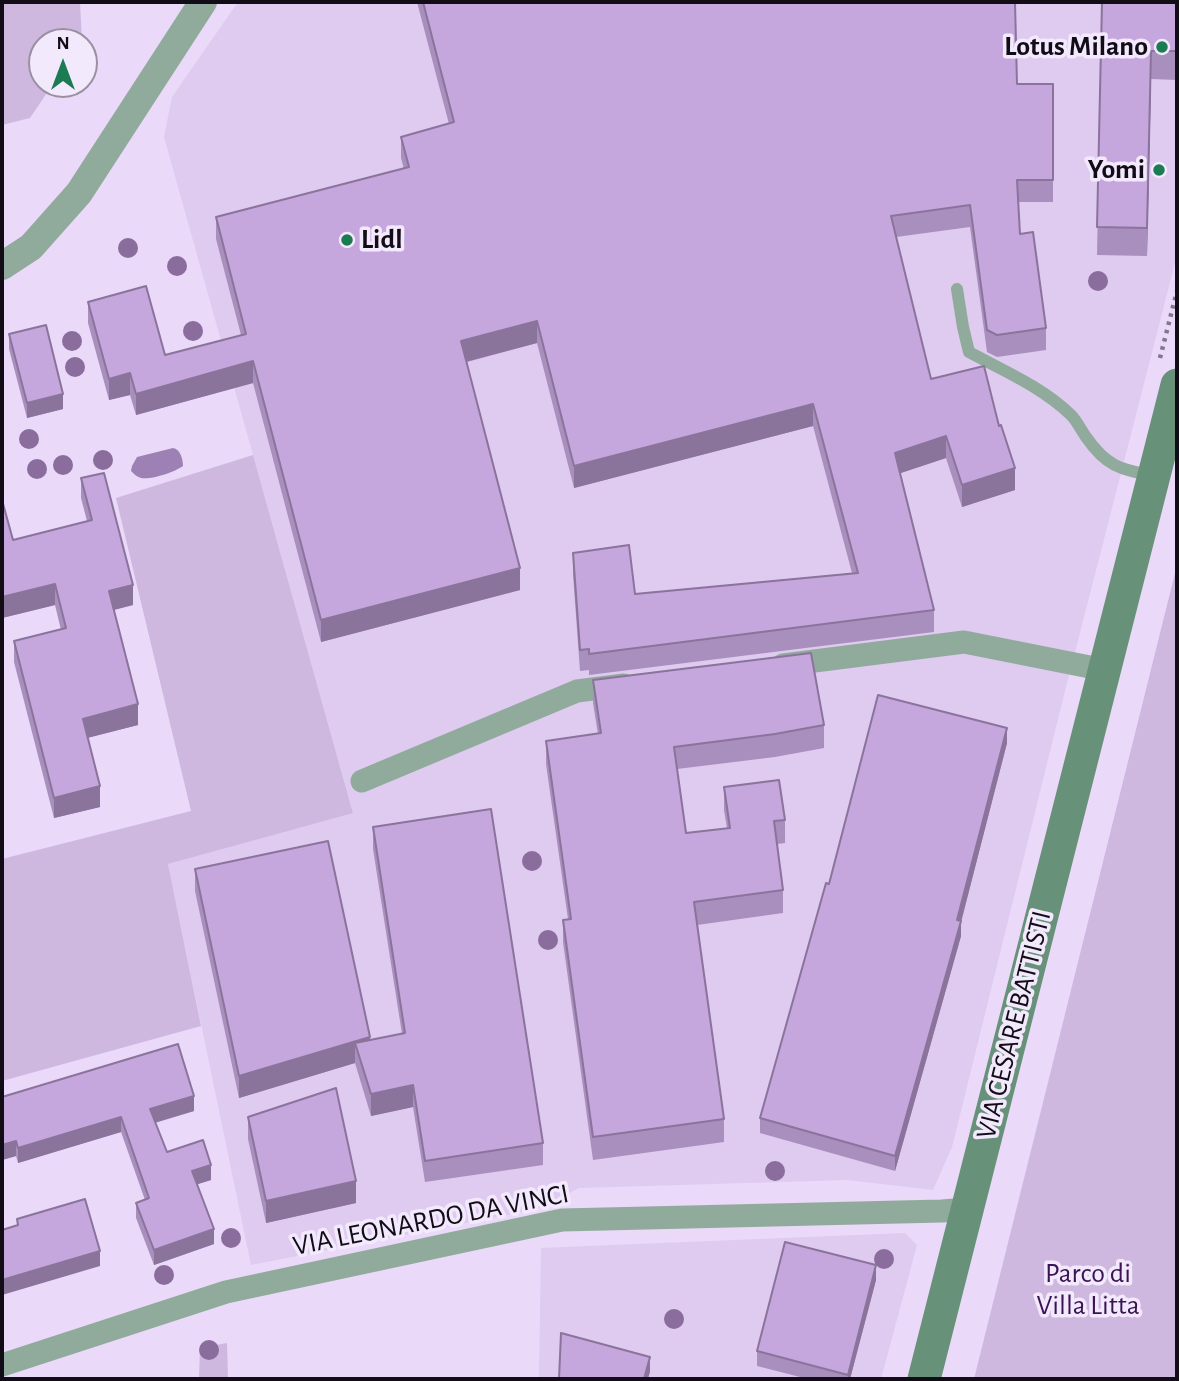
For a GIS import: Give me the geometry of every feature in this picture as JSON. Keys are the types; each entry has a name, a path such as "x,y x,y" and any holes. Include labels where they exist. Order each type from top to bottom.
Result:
{"main road":[{"name":"VIA CESARE BATTISTI","path":"924,1379 1177,385"}],"street":[{"path":"2,266 31,247 79,193 203,2"},
{"path":"757,668 964,642 1105,670"},
{"path":"362,780 577,691 646,682"},
{"name":"VIA LEONARDO DA VINCI","path":"2,1365 226,1292 562,1220 968,1209"}],"lane":[{"path":"957,289 969,352 1043,393 1073,416 1101,456 1115,467 1154,477"}],"shaded area":[{"path":"238,2 1177,2 1177,255 952,1147 933,1190 847,1180 579,1188 538,1209 251,1265 168,864 353,812 164,137 172,97"},
{"path":"173,448 178,450 182,457 183,466 163,475 145,478 138,477 131,471 137,457"},
{"path":"905,1233 917,1245 881,1379 539,1379 541,1248"}],"green space":[{"path":"2,2 80,2 81,28 28,28 28,98 44,98 30,118 2,125"},
{"path":"253,455 353,813 168,864 201,1026 2,1081 2,859 191,811 116,498"},
{"name":"Parco di Villa Litta","path":"1177,565 1177,1379 974,1379"},
{"path":"227,1343 228,1379 199,1379 200,1348"}],"building":[{"path":"423,2 1015,2 1017,84 1053,84 1053,180 1017,180 1020,234 1033,232 1046,328 997,335 987,330 970,205 891,216 931,379 984,366 999,426 1001,425 1015,468 962,485 946,436 895,453 934,610 589,654 589,649 580,650 573,553 629,545 635,594 858,573 813,404 574,466 537,321 461,341 520,568 321,620 253,361 136,394 130,373 109,379 88,302 146,286 165,355 246,334 216,217 409,167 401,137 454,122"},
{"path":"1102,2 1177,2 1177,51 1151,51 1147,228 1097,227"},
{"path":"46,325 63,394 27,403 9,334"},
{"path":"104,473 133,585 109,591 138,704 83,719 100,786 54,798 14,641 66,628 55,584 2,597 2,500 13,540 92,520 81,478"},
{"path":"811,653 824,725 674,747 686,833 730,828 724,787 779,780 785,820 774,821 783,890 694,902 724,1119 593,1137 563,920 571,919 546,741 601,733 593,680"},
{"path":"878,695 1007,728 957,920 961,921 895,1156 760,1118 826,883 829,884"},
{"path":"491,809 543,1143 425,1161 413,1085 371,1094 355,1043 405,1033 373,827"},
{"path":"328,841 370,1037 239,1076 195,869"},
{"path":"178,1044 194,1096 150,1109 167,1152 203,1140 211,1165 192,1171 214,1229 154,1250 136,1203 149,1198 121,1117 18,1148 16,1141 2,1145 2,1097"},
{"path":"336,1088 356,1181 266,1201 248,1117"},
{"path":"85,1199 100,1251 2,1280 2,1230 18,1225 17,1219"},
{"path":"785,1242 876,1265 848,1375 757,1351"},
{"path":"561,1333 650,1357 644,1379 559,1379"}],"place":[{"name":"Lotus Milano","path":"1162,47"},
{"name":"Yomi","path":"1159,170"},
{"name":"Lidl","path":"347,240"}]}
